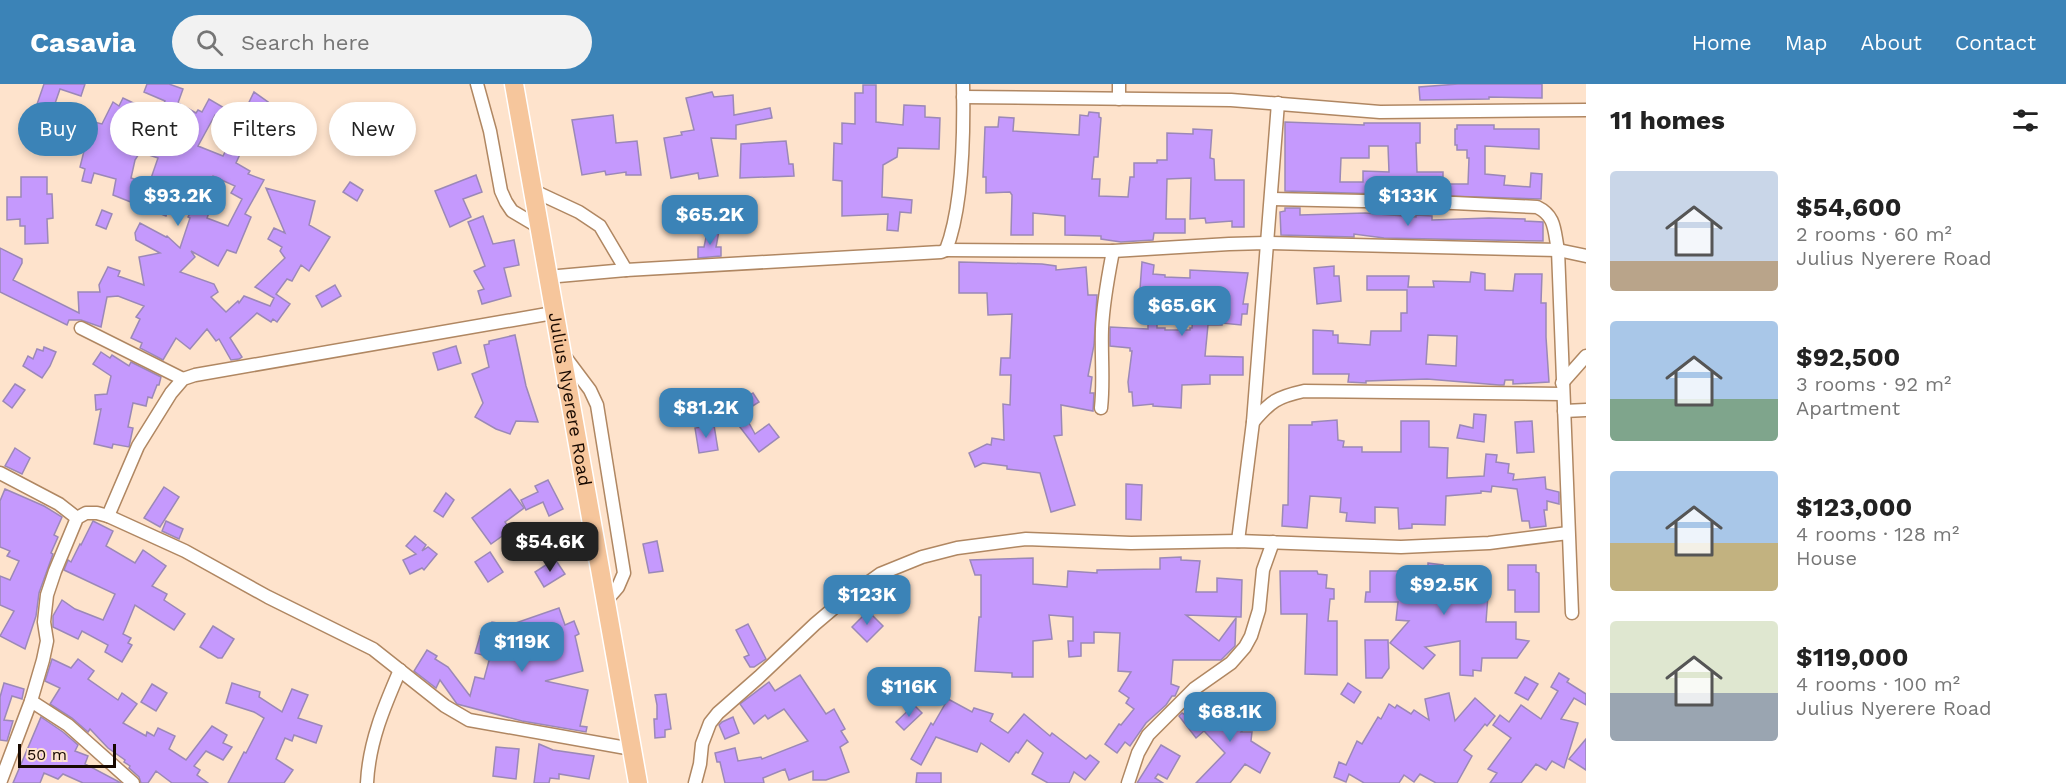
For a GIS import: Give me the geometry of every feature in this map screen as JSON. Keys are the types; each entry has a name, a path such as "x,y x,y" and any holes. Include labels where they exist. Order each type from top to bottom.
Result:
{"highway":[{"name":"Julius Nyerere Road","path":"514,84 638,783"}],"street":[{"path":"469,84 481,103"},
{"path":"477,84 490,130 501,191 512,211 539,227"},
{"path":"946,250 951,237 957,199 962,144 963,84"},
{"path":"1119,84 1119,99"},
{"path":"963,97 1231,100 1380,112 1586,110"},
{"path":"1238,541 1253,422 1278,103"},
{"path":"534,191 579,212 600,226 626,270"},
{"path":"1272,199 1454,203 1537,207 1546,212 1552,221 1558,250 1572,613"},
{"path":"547,276 759,264 946,250 1113,250 1266,243 1558,250 1586,255"},
{"path":"1101,408 1104,296 1113,250"},
{"path":"108,516 138,446 171,393 183,379 195,375 553,313"},
{"path":"81,327 183,379"},
{"path":"561,352 590,390 597,405 624,573 618,587 605,602"},
{"path":"1562,389 1586,356"},
{"path":"1253,422 1266,407 1281,396 1304,391 1562,389"},
{"path":"1564,411 1586,410"},
{"path":"0,473 60,504 77,518"},
{"path":"0,783 31,701 47,641 44,622 47,595 77,518 86,513 108,516 185,551 278,602 373,649 445,706 469,720 632,749"},
{"path":"695,783 702,744 710,723 718,713 814,624 880,574 922,557 996,541 1026,539 1131,543 1238,541 1401,547 1454,546 1568,533"},
{"path":"1128,783 1138,753 1148,735 1194,689 1231,663 1245,646 1251,636 1259,610 1263,570 1273,542"},
{"path":"367,783 372,742 383,708 400,670"},
{"path":"31,701 68,725 133,783"}],"building":[{"path":"44,84 85,84 81,96 60,89 56,102 38,102"},
{"path":"147,84 169,84 183,89 178,102 165,101 144,92"},
{"path":"1458,84 1542,84 1542,98 1489,97 1489,99 1420,100 1419,87"},
{"path":"863,85 876,85 876,122 903,125 904,105 925,106 925,117 940,118 939,149 898,148 897,157 883,165 882,197 912,200 911,213 900,212 898,231 887,230 888,214 842,216 842,181 833,180 834,143 842,144 842,123 855,124 855,93 863,93"},
{"path":"254,92 268,102 249,102"},
{"path":"712,92 714,97 733,95 734,115 770,108 772,118 736,125 736,139 711,138 718,176 699,179 698,173 671,178 664,138 694,130 686,98"},
{"path":"209,99 214,102 211,102 211,122 199,144 199,110 202,112"},
{"path":"110,108 110,156 138,156 131,178 149,184 158,158 152,156 199,156 199,146 211,151 211,156 239,156 236,163 250,171 248,174 264,180 245,214 251,217 236,253 227,250 218,266 191,251 195,257 180,272 214,284 218,292 211,297 226,312 238,301 239,303 244,296 270,306 274,298 255,287 285,258 280,251 282,247 268,239 274,228 285,233 266,188 315,201 309,225 330,237 309,271 301,265 292,281 287,279 276,294 290,304 277,322 273,319 271,322 257,313 230,338 242,357 239,359 231,360 219,339 216,341 207,329 190,349 176,338 163,360 140,348 142,343 131,338 140,319 136,317 144,306 118,296 107,297 101,327 81,320 69,320 67,325 0,292 0,248 22,259 13,280 79,313 78,292 100,292 99,285 108,267 120,271 118,276 144,285 139,257 160,253 136,240 135,233 140,223 167,236 180,248 190,218 188,217 194,206 209,213 207,218 228,226 242,199 231,193 235,186 213,176 208,188 189,180 179,205 171,202 166,216 113,195 116,179 94,173 91,183 82,181 85,169 80,167 83,156 98,156 98,123 102,124"},
{"path":"1089,112 1099,113 1101,118 1098,157 1094,157 1092,179 1100,179 1099,196 1128,197 1130,177 1134,177 1134,163 1157,163 1157,160 1167,160 1167,133 1193,134 1193,129 1212,130 1210,158 1214,159 1215,180 1244,180 1244,227 1232,227 1232,221 1206,223 1205,218 1190,219 1191,178 1167,179 1166,219 1185,219 1185,233 1154,233 1153,240 1121,242 1101,239 1101,236 1065,235 1065,216 1033,213 1033,235 1011,235 1012,195 1010,192 986,193 986,177 983,177 985,127 998,127 999,117 1014,118 1013,131 1079,135 1080,115 1088,116"},
{"path":"613,115 616,143 637,141 641,175 626,175 626,172 606,175 605,171 582,175 572,120"},
{"path":"1285,122 1364,125 1364,123 1420,123 1420,143 1416,143 1417,172 1443,172 1443,184 1468,184 1469,158 1467,158 1467,150 1457,150 1457,145 1455,145 1457,125 1494,125 1494,129 1539,129 1539,149 1485,146 1485,174 1505,176 1504,185 1530,187 1531,173 1542,174 1541,199 1285,191","holes":["1369,146 1388,146 1389,172 1363,171 1363,182 1340,182 1341,158 1369,158"]},
{"path":"786,141 789,164 793,164 794,176 740,178 741,144"},
{"path":"476,175 482,192 463,199 471,217 450,227 435,191"},
{"path":"21,177 47,177 47,194 52,194 53,218 47,219 48,243 25,244 25,226 20,226 20,219 7,220 7,197 21,197"},
{"path":"350,182 363,190 357,201 343,192"},
{"path":"1285,208 1300,208 1300,215 1365,213 1432,216 1432,220 1525,219 1525,221 1543,222 1543,241 1384,238 1354,234 1354,237 1281,235 1280,212 1285,211"},
{"path":"102,210 112,214 106,229 96,225"},
{"path":"483,216 493,244 514,240 519,265 504,268 511,296 482,304 478,291 484,289 474,271 485,266 468,222"},
{"path":"708,228 719,231 716,247 721,247 721,256 698,258 698,247 704,247"},
{"path":"959,262 1042,264 1056,266 1056,270 1086,267 1088,295 1097,295 1094,345 1088,376 1092,377 1090,393 1094,393 1093,411 1061,405 1062,435 1054,436 1075,505 1051,512 1040,473 983,463 975,467 969,453 987,444 991,445 992,438 1004,440 1003,404 1010,405 1011,375 1000,375 1001,358 1010,358 1012,314 988,315 987,293 959,293"},
{"path":"1142,262 1154,265 1153,274 1165,275 1165,277 1190,278 1190,270 1248,273 1243,304 1248,304 1247,314 1242,314 1241,325 1222,323 1222,325 1208,325 1205,356 1243,357 1243,375 1210,375 1210,384 1182,385 1181,408 1153,406 1153,404 1133,406 1132,392 1129,392 1128,382 1132,351 1130,348 1110,346 1110,327 1148,329 1148,307 1157,307 1157,328 1190,330 1194,297 1170,296 1170,294 1140,289"},
{"path":"1334,266 1334,276 1339,276 1341,301 1317,304 1314,268"},
{"path":"1471,272 1485,274 1485,290 1513,291 1515,274 1542,274 1541,303 1546,303 1549,382 1513,384 1513,380 1505,380 1504,385 1499,385 1427,379 1366,381 1366,383 1348,382 1349,374 1313,374 1313,330 1333,331 1333,335 1338,335 1338,343 1370,345 1371,331 1401,331 1401,313 1407,313 1407,290 1367,290 1367,276 1409,276 1408,287 1434,287 1433,281 1470,282","holes":["1428,335 1457,336 1456,366 1426,364"]},
{"path":"335,285 341,296 322,307 316,296"},
{"path":"515,335 526,386 538,422 516,421 510,434 475,417 483,403 472,374 489,367 484,345 489,344 489,341"},
{"path":"456,346 461,363 438,370 433,353"},
{"path":"44,347 56,352 42,378 23,366 28,356 33,359 37,349 43,351"},
{"path":"101,352 110,358 112,355 129,366 131,362 161,377 152,398 148,397 146,406 133,403 128,427 133,428 129,447 113,444 112,448 94,444 101,409 96,410 95,395 107,394 111,376 93,364"},
{"path":"15,384 25,390 12,408 3,401"},
{"path":"753,393 759,402 743,412 755,434 769,424 779,437 759,452 733,418 728,420 723,411"},
{"path":"1474,414 1486,415 1484,442 1457,438 1460,425 1473,428"},
{"path":"1337,420 1338,440 1344,441 1343,447 1362,447 1362,452 1401,452 1401,421 1429,421 1429,447 1448,448 1447,478 1484,476 1486,454 1497,455 1496,462 1509,464 1508,473 1514,474 1513,480 1545,477 1546,489 1559,492 1559,504 1547,501 1547,510 1544,510 1546,526 1530,528 1529,521 1522,521 1517,489 1492,486 1491,492 1481,491 1481,493 1446,496 1445,525 1412,524 1412,528 1399,529 1398,508 1375,507 1375,523 1346,521 1347,513 1340,512 1341,498 1310,496 1307,528 1282,526 1283,505 1288,505 1289,425 1312,425 1312,422"},
{"path":"1532,421 1534,452 1517,453 1515,422"},
{"path":"714,425 718,450 699,453 695,428"},
{"path":"15,448 30,458 22,474 5,466"},
{"path":"548,480 563,509 549,516 543,502 526,510 521,500 538,492 535,486"},
{"path":"1126,484 1142,485 1141,520 1126,519"},
{"path":"164,487 179,497 160,527 144,518"},
{"path":"5,489 44,506 62,517 54,535 58,537 39,593 36,616 25,649 0,636 14,611 0,605 0,576 10,580 19,561 7,556 10,551 0,547 0,501"},
{"path":"510,489 524,508 505,522 508,526 503,530 505,534 491,544 472,518"},
{"path":"446,493 454,500 443,517 434,511"},
{"path":"93,521 113,531 106,546 135,563 143,550 166,566 152,586 167,594 164,600 185,614 174,630 135,605 123,634 131,638 128,643 132,645 122,662 105,652 108,645 82,631 78,639 53,627 53,616 62,600 75,609 103,620 115,594 64,570 68,560 71,562"},
{"path":"166,521 183,529 179,539 162,531"},
{"path":"415,536 426,545 422,551 428,547 437,554 424,570 422,568 410,574 403,560 416,554 406,546"},
{"path":"657,541 663,571 649,573 643,544"},
{"path":"490,552 503,572 488,582 475,562"},
{"path":"1181,557 1181,560 1200,561 1196,592 1217,592 1217,578 1242,580 1241,617 1186,615 1219,641 1236,618 1235,646 1221,660 1173,660 1171,684 1179,687 1175,696 1172,696 1166,705 1146,723 1130,746 1125,742 1117,753 1105,744 1119,724 1121,725 1134,709 1126,703 1129,698 1119,691 1131,672 1118,671 1120,633 1094,632 1094,643 1081,643 1081,656 1069,657 1068,641 1073,641 1073,617 1049,615 1052,639 1033,641 1033,677 1012,677 1012,673 975,671 979,617 981,617 981,575 975,575 970,560 1033,558 1033,584 1067,587 1068,571 1097,573 1097,570 1160,569 1160,558"},
{"path":"555,559 565,574 544,587 535,572"},
{"path":"1428,563 1443,565 1442,576 1464,579 1465,571 1480,571 1479,595 1488,595 1486,622 1516,622 1516,639 1529,641 1517,658 1482,658 1481,671 1473,670 1473,676 1460,675 1460,641 1425,647 1435,655 1423,669 1390,643 1409,621 1396,620 1398,602 1365,602 1366,592 1370,592 1370,571 1401,571 1402,568 1428,570"},
{"path":"1508,565 1536,565 1536,572 1539,573 1539,612 1515,612 1515,590 1508,590"},
{"path":"1280,571 1317,571 1318,574 1327,575 1326,588 1334,589 1334,599 1330,599 1328,621 1337,621 1337,675 1305,674 1307,614 1281,614"},
{"path":"559,608 565,625 574,621 579,634 575,636 583,671 545,681 588,690 580,726 587,727 586,732 522,721 457,704 440,680 436,688 414,671 427,650 437,656 435,659 448,667 470,696 475,677 484,679 490,657 475,653 480,636 488,638 492,622 510,625"},
{"path":"868,611 883,626 867,642 852,627"},
{"path":"748,624 766,659 754,667 750,667 744,657 749,655 736,630"},
{"path":"213,626 234,639 222,658 200,647"},
{"path":"1365,640 1388,640 1389,668 1382,678 1366,678"},
{"path":"52,659 71,668 78,659 94,671 88,679 118,700 122,693 137,704 123,723 146,736 147,732 154,736 158,728 175,736 169,749 186,760 212,726 227,735 223,743 232,747 223,760 206,751 194,766 200,770 197,775 208,783 172,783 156,771 148,783 141,783 139,777 124,762 125,760 108,748 90,729 88,732 50,704 60,688 45,681"},
{"path":"1559,673 1569,679 1567,682 1586,694 1586,705 1574,698 1561,719 1578,723 1564,768 1552,761 1546,770 1536,764 1521,783 1490,783 1497,773 1488,769 1511,738 1493,725 1500,715 1509,722 1521,705 1541,719 1558,691 1551,687"},
{"path":"800,675 826,714 834,709 845,729 841,731 848,742 840,747 849,772 826,780 813,780 813,771 789,780 785,769 763,778 764,783 725,783 720,762 717,762 715,753 735,748 738,761 761,757 762,759 808,741 784,709 768,719 765,715 754,724 740,704 769,682 775,691"},
{"path":"1525,677 1538,684 1528,700 1515,693"},
{"path":"4,683 24,689 22,699 12,696 4,720 13,721 7,741 0,740 0,697"},
{"path":"232,683 260,692 259,697 282,712 292,689 308,695 298,718 322,726 316,743 294,735 292,741 285,738 276,759 293,770 284,783 228,783 264,718 254,712 226,703"},
{"path":"1348,683 1361,692 1354,703 1341,694"},
{"path":"152,684 167,693 156,711 141,702"},
{"path":"1449,693 1455,721 1475,698 1495,716 1487,726 1485,724 1464,750 1472,756 1457,783 1436,783 1420,774 1414,782 1404,775 1399,783 1364,783 1349,774 1346,782 1334,777 1339,762 1346,765 1357,741 1362,744 1378,717 1381,719 1389,704 1395,708 1397,705 1411,714 1414,710 1429,720 1425,699"},
{"path":"666,694 671,729 665,730 665,737 655,738 654,719 657,719 657,705 655,695"},
{"path":"1256,696 1265,704 1241,732 1252,732 1251,741 1270,753 1260,773 1245,764 1230,783 1196,783 1225,753 1204,731 1196,738 1179,716 1182,713 1197,721 1213,708 1223,720 1228,715 1235,722"},
{"path":"948,699 972,712 974,708 993,714 990,721 1008,733 1024,714 1050,736 1052,733 1086,759 1090,755 1099,762 1085,780 1074,772 1069,783 1048,783 1032,774 1043,753 1027,740 1009,762 981,743 977,752 936,737 921,765 911,759 931,723 933,725"},
{"path":"914,705 922,713 904,730 896,722"},
{"path":"41,717 78,745 75,751 88,756 85,764 121,783 83,783 63,774 58,779 44,773 40,783 13,783"},
{"path":"733,717 739,733 725,739 719,725"},
{"path":"1586,739 1586,770 1569,759"},
{"path":"539,744 553,750 594,756 589,779 559,774 559,779 550,778 549,783 534,783"},
{"path":"1161,745 1180,756 1167,779 1158,774 1155,778 1163,783 1137,783"},
{"path":"496,747 519,749 516,779 493,776"},
{"path":"917,773 941,773 941,783 916,783"}]}
